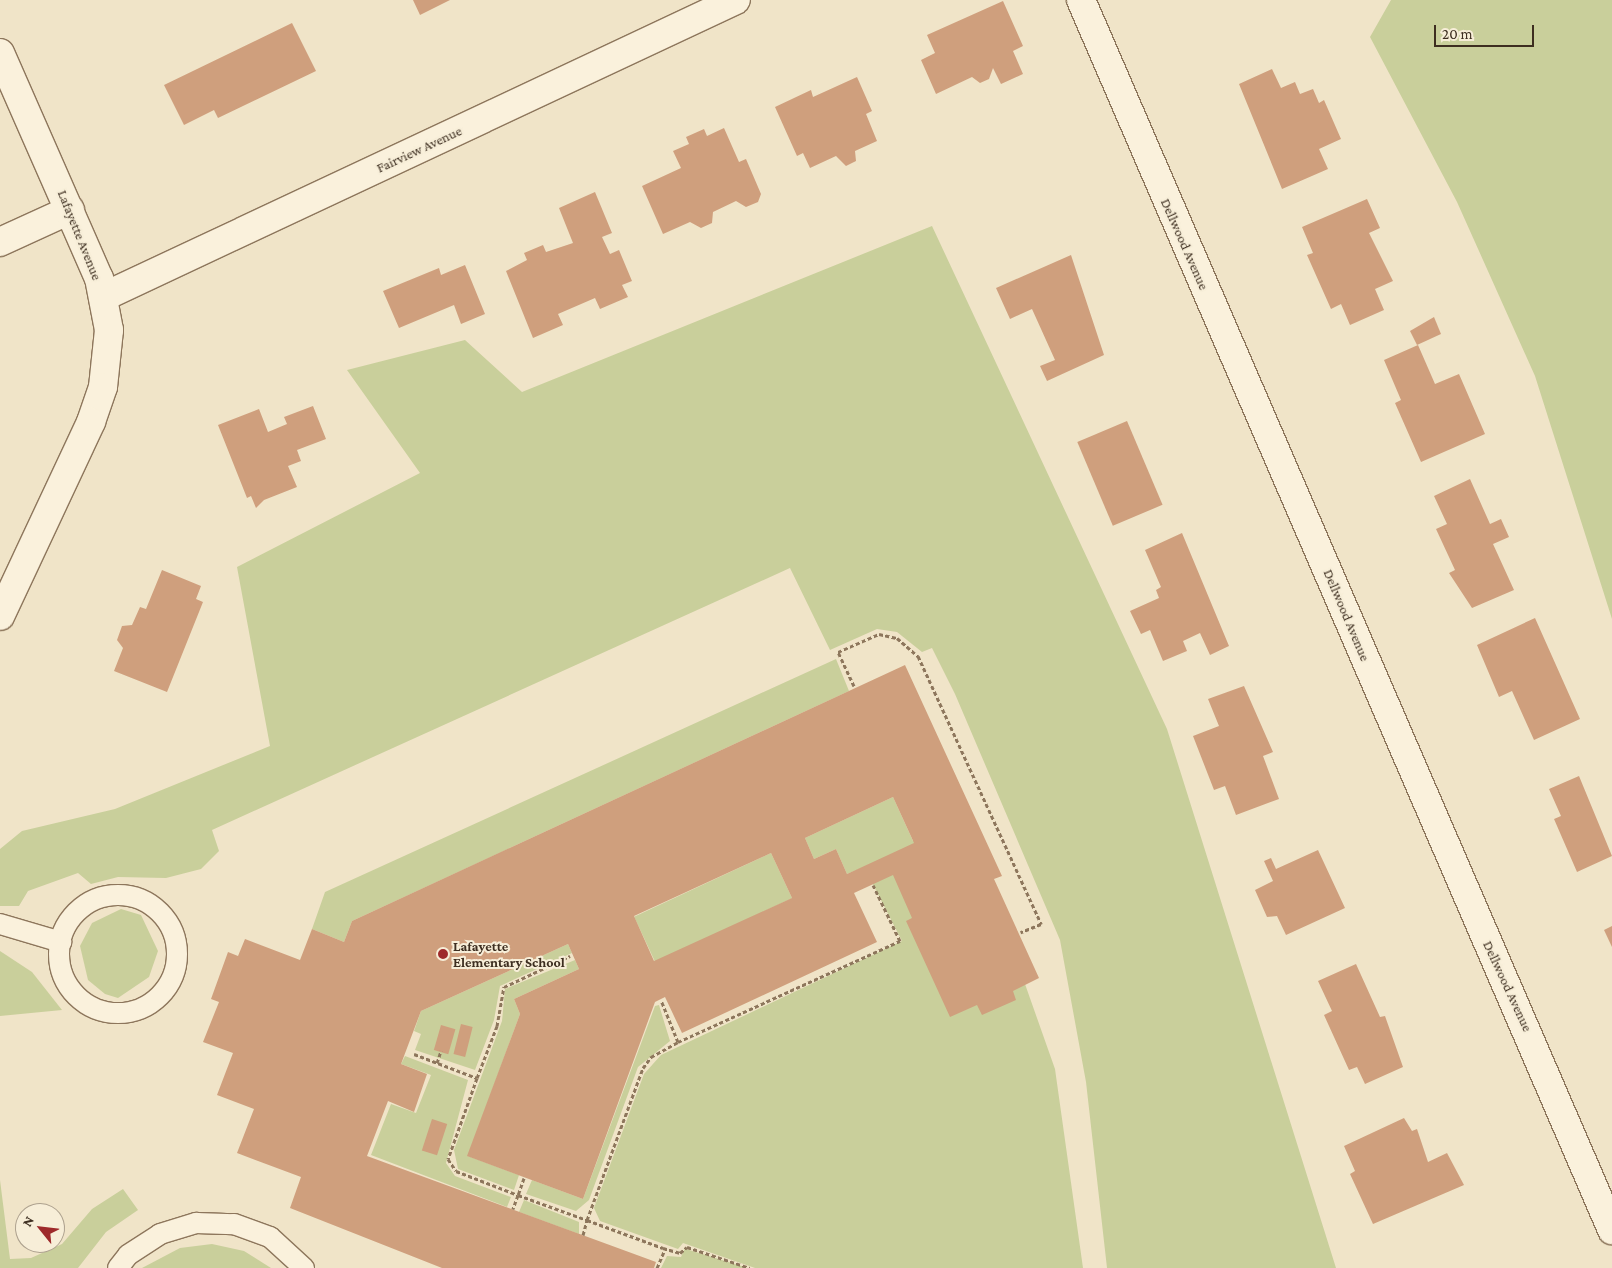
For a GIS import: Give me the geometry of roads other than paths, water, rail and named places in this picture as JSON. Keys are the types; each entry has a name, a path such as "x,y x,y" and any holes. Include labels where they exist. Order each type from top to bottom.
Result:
{"street":[{"name":"Fairview Avenue","path":"103,297 736,0"},
{"name":"Dellwood Avenue","path":"1081,0 1612,1230"},
{"name":"Lafayette Avenue","path":"0,53 70,210 103,297 110,330 104,387 91,422 0,616"},
{"path":"0,242 70,210"}],"lane":[{"path":"136,897 167,920 177,957 163,992 148,1005 111,1013 92,1008 65,980 61,942 68,924 97,899 136,897"},
{"path":"0,924 61,942"},
{"path":"118,1268 128,1255 160,1234 196,1223 234,1224 270,1237 304,1268"}],"place":[{"name":"Lafayette Elementary School","path":"443,954"}]}
